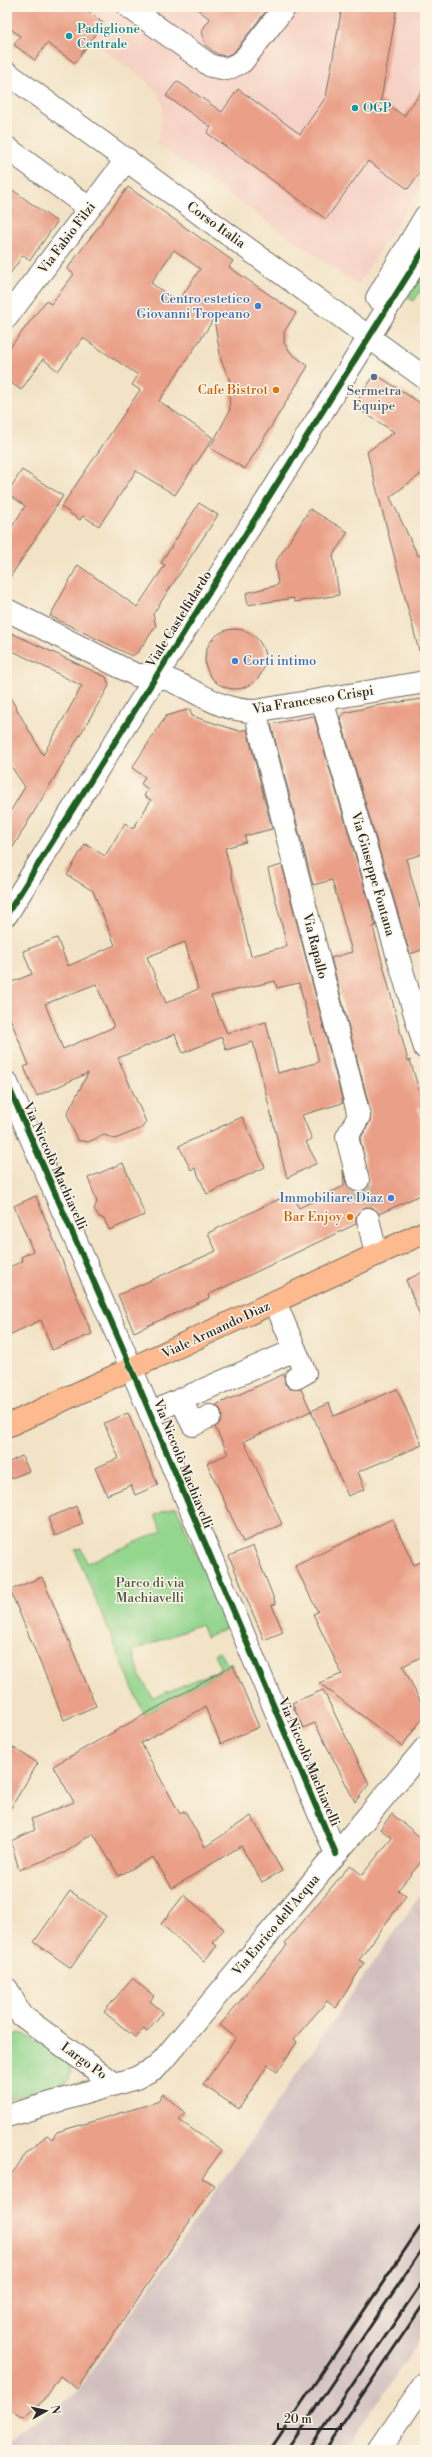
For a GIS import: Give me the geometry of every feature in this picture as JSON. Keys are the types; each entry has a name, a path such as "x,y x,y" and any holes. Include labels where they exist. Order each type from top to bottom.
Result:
{"main road":[{"name":"Viale Armando Diaz","path":"7,1426 425,1232"}],"street":[{"path":"129,7 211,66 227,69 242,62 285,7"},
{"name":"Corso Italia","path":"7,73 425,378"},
{"path":"7,148 89,208"},
{"name":"Via Fabio Filzi","path":"7,317 127,160"},
{"path":"363,332 425,217"},
{"path":"363,332 425,248"},
{"name":"Viale Castelfidardo","path":"7,914 156,676 363,332"},
{"name":"Via Francesco Crispi","path":"7,610 136,675 156,676 224,707 238,710 255,711 425,682"},
{"name":"Via Giuseppe Fontana","path":"322,700 425,1048"},
{"name":"Via Rapallo","path":"255,711 359,1116 347,1137 358,1180"},
{"name":"Via Niccolò Machiavelli","path":"7,1083 132,1369 336,1854"},
{"path":"368,1219 376,1254"},
{"path":"274,1302 305,1374 296,1378"},
{"path":"150,1413 295,1350"},
{"path":"181,1399 192,1425 210,1416"},
{"name":"Via Enrico dell'Acqua","path":"115,2084 145,2074 157,2067 425,1748"},
{"name":"Largo Po","path":"9,2000 21,2015 115,2084"},
{"name":"Largo Po","path":"7,2116 115,2084"},
{"path":"379,2450 425,2383"}],"shaded area":[{"path":"7,7 425,7 425,180 358,285 156,143 161,128 163,106 158,93 144,79 91,41 75,63 22,20 13,31 7,26"},
{"path":"425,1888 425,2333 345,2450 7,2450 7,2442 78,2391"}],"green space":[{"path":"425,270 425,283 414,301 408,298"},
{"name":"Parco di via Machiavelli","path":"176,1506 228,1627 206,1637 201,1624 133,1651 140,1676 153,1698 221,1669 214,1654 219,1652 226,1663 233,1665 144,1715 75,1550 81,1548 87,1563 162,1531 155,1515"},
{"path":"20,2033 26,2035 67,2062 71,2073 69,2079 63,2083 7,2099 7,2042 13,2035"}],"building":[{"name":"Padiglione Centrale","path":"7,7 83,7 103,23 75,63 47,43 35,60 14,45 20,36 7,26"},
{"path":"194,7 269,7 234,52 225,56 217,54 205,45 202,30 210,19"},
{"name":"OGP","path":"342,7 397,7 381,100 404,116 425,86 425,165 408,189 368,161 326,219 207,133 211,127 166,96 177,81 222,112 238,89 300,134 326,97"},
{"path":"7,186 57,222 30,260 23,255 7,278"},
{"path":"128,187 233,261 229,267 296,313 284,332 284,343 291,353 308,366 245,469 210,448 230,410 229,394 233,388 221,360 214,319 159,401 213,438 175,495 136,471 99,526 83,516 80,520 61,507 140,390 132,385 138,375 83,338 58,371 43,359 21,390 7,380 7,351 46,301 51,304 74,274 67,269","holes":["174,250 200,269 178,302 151,283"]},
{"path":"375,374 425,406 425,471 390,497 418,556 425,552 425,650 419,651 367,452 394,432 354,406"},
{"path":"22,470 63,496 7,582 7,535 25,506 7,493"},
{"path":"199,503 218,515 153,614 156,626 138,652 132,656 50,616 78,565 137,607 165,565 161,563"},
{"path":"310,509 348,532 333,555 339,595 294,602 294,598 248,605 246,593 278,585 275,563"},
{"name":"Corti intimo","path":"235,629 252,634 260,642 265,659 260,676 252,684 235,689 218,684 210,676 205,659 210,642 218,634"},
{"path":"7,631 106,677 109,686 7,857 7,817 25,787 7,760 7,692 43,755 82,686 7,648"},
{"path":"422,699 425,712 425,853 406,859 425,925 425,949 410,954 340,717 344,713 374,706"},
{"path":"190,709 192,716 239,731 247,729 272,829 245,836 246,842 225,848 251,956 287,946 268,869 282,865 343,1103 302,1115 312,1139 306,1142 317,1163 287,1178 253,1042 226,1050 222,1037 183,1053 175,1034 118,1058 146,1122 142,1128 115,1139 104,1135 88,1142 77,1140 67,1114 88,1073 37,1096 24,1067 29,1065 7,1011 7,984 32,974 23,951 57,938 68,966 115,945 93,891 67,875 85,844 105,856 125,823 133,829 151,800 144,796 148,789 141,784 145,777 132,768 166,716","holes":["185,942 198,989 166,1003 147,957","275,981 277,988 299,983 319,1062 278,1073 266,1022 227,1033 211,996","96,984 114,1027 63,1049 45,1004"]},
{"path":"314,716 376,926 373,927 408,1061 410,1060 424,1107 418,1108 425,1135 425,1193 379,1214 372,1207 365,1207 356,1215 356,1224 208,1295 209,1298 134,1332 118,1295 216,1251 208,1233 279,1199 281,1203 294,1198 299,1208 344,1186 343,1170 346,1183 354,1192 361,1192 370,1184 360,1139 370,1122 371,1113 331,958 352,952 332,880 313,885 271,724"},
{"path":"242,1117 265,1167 207,1194 195,1168 191,1170 179,1146"},
{"path":"123,1163 145,1215 109,1230 104,1219 98,1216 94,1209 97,1202 88,1178"},
{"path":"36,1196 92,1334 52,1350 41,1320 7,1336 7,1268 23,1261 21,1257 33,1251 14,1206"},
{"path":"425,1271 425,1325 424,1326 406,1280"},
{"path":"284,1374 285,1384 290,1389 301,1389 311,1411 244,1441 282,1524 243,1542 207,1463 228,1454 215,1427 220,1423 222,1416 221,1410 216,1405"},
{"path":"397,1389 422,1445 358,1472 365,1489 348,1496 311,1411 329,1403 334,1416"},
{"path":"128,1413 158,1485 135,1495 131,1485 107,1495 95,1468 119,1458 104,1423"},
{"path":"22,1456 29,1471 7,1480 7,1463"},
{"path":"76,1506 83,1524 55,1536 48,1518"},
{"path":"392,1519 414,1565 425,1560 425,1655 403,1666 425,1711 425,1715 402,1746 319,1683 342,1674 313,1614 318,1612 295,1566"},
{"path":"253,1546 276,1604 272,1605 283,1632 264,1640 229,1556"},
{"path":"42,1577 96,1706 64,1720 10,1590"},
{"path":"233,1665 259,1727 221,1744 205,1707 141,1743 180,1814 185,1811 205,1847 251,1816 282,1871 262,1882 241,1846 172,1888 153,1857 119,1876 93,1833 66,1852 19,1870 11,1841 35,1830 31,1819 74,1802 53,1766"},
{"path":"323,1690 369,1784 355,1802 315,1723 303,1728 292,1703"},
{"path":"7,1744 38,1763 7,1814"},
{"path":"392,1814 425,1841 425,1857 398,1890 406,1896 359,1960 364,1963 336,2008 327,2001 294,2039 297,2042 277,2072 268,2065 239,2109 203,2085 236,2038 220,2025 287,1945 285,1943 350,1865 362,1875 392,1838 380,1829"},
{"path":"70,1891 106,1916 71,1968 34,1942"},
{"path":"184,1895 224,1929 213,1943 217,1946 204,1961 161,1924"},
{"path":"132,1978 154,1996 150,2001 163,2012 147,2031 144,2028 136,2038 104,2012"},
{"path":"163,2094 185,2113 179,2120 222,2150 202,2178 214,2185 77,2389 60,2376 44,2400 23,2418 7,2408 7,2181 27,2152 47,2135 52,2139 57,2132 157,2102"}],"tunnel":[{"path":"358,1180 368,1219"}],"railway":[{"path":"270,2450 425,2220"},
{"path":"287,2450 425,2245"},
{"path":"308,2450 425,2278"},
{"path":"325,2450 425,2302"}],"cycle path":[{"path":"7,914 425,248"},
{"path":"7,1083 121,1344 336,1854"}],"place":[{"name":"Padiglione Centrale","path":"69,36"},
{"name":"OGP","path":"355,108"},
{"name":"Centro estetico Giovanni Tropeano","path":"258,306"},
{"name":"Sermetra Equipe","path":"374,377"},
{"name":"Cafe Bistrot","path":"276,390"},
{"name":"Corti intimo","path":"235,661"},
{"name":"Immobiliare Diaz","path":"391,1198"},
{"name":"Bar Enjoy","path":"350,1217"}]}
